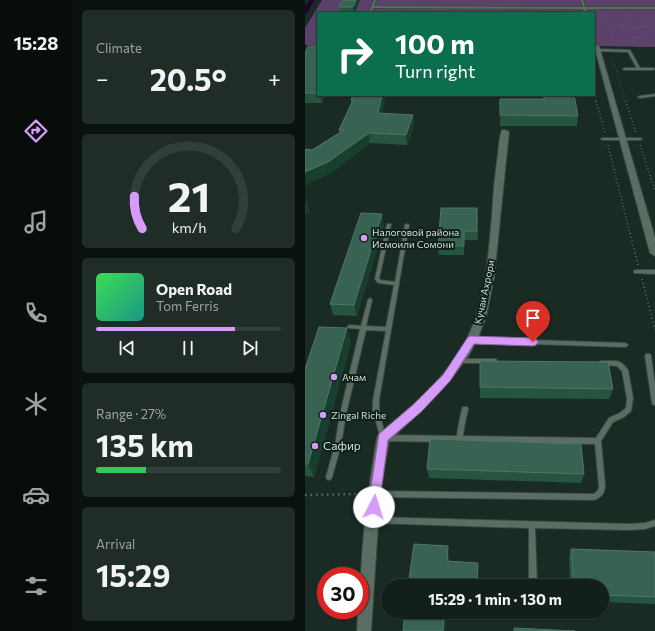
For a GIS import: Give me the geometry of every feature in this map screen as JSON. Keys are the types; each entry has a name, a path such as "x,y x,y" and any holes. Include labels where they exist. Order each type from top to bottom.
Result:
{"street":[{"path":"595,47 655,253"},
{"name":"Кучаи Ахрори","path":"383,438 417,408 446,378 471,340 485,300 489,277 505,132"},
{"path":"364,631 374,494 383,438"}],"lane":[{"path":"370,12 375,0"},
{"path":"583,0 586,12"},
{"path":"372,7 655,8"},
{"path":"595,47 609,50 629,51 639,69"},
{"path":"625,69 653,69"},
{"path":"640,97 655,96"},
{"path":"605,139 639,139"},
{"path":"389,225 377,278 380,282 397,284"},
{"path":"407,225 376,400 378,422 383,438 598,441"},
{"path":"638,272 655,272"},
{"path":"329,477 338,445 343,414 370,300"},
{"path":"350,327 389,329"},
{"path":"471,340 625,345"},
{"path":"648,356 655,403"},
{"path":"459,360 497,361"},
{"path":"374,494 595,497 599,495 602,491 598,441 607,424 611,420 626,413 630,405 625,370 623,366 617,363 597,363"},
{"path":"460,439 465,409"},
{"path":"373,520 630,527 645,526 655,523"},
{"path":"532,524 533,579"}],"path":[{"path":"603,10 615,46"},
{"path":"623,14 648,23 655,21"},
{"path":"634,14 622,22 622,27 626,32 638,38 655,42"},
{"path":"646,27 648,23"},
{"path":"609,27 646,27 655,32"},
{"path":"624,46 651,31"},
{"path":"609,50 655,191"},
{"path":"595,96 638,272 655,330"},
{"path":"305,495 374,494"}],"shaded area":[{"path":"322,0 655,0 655,47 595,46 595,12 317,12 317,45 305,45 305,28"}],"building":[{"path":"343,0 356,0 353,7 339,7"},
{"path":"308,46 317,46 317,93 305,93 305,53"},
{"path":"353,96 382,96 378,113 413,115 406,135 369,133 328,162 305,172 305,149 312,150 344,130 339,130 353,100 351,100"},
{"path":"544,96 574,96 578,116 500,115 500,99 545,99"},
{"path":"441,208 477,208 477,231 464,231 464,246 438,246"},
{"path":"361,213 382,214 354,305 330,304"},
{"path":"319,327 347,328 308,464 305,464 305,369"},
{"path":"480,361 608,362 613,389 480,387"},
{"path":"430,439 581,444 584,474 427,469"},
{"path":"414,544 448,546 447,561 478,563 477,579 409,579"},
{"path":"571,549 655,552 655,597 609,595 609,579 573,579"},
{"path":"404,619 444,619 443,631 403,631"},
{"path":"514,628 575,631 514,631"}],"waterway":[{"path":"305,12 312,0"}],"place":[{"name":"Налоговой района Исмоили Сомони","path":"364,238"},
{"name":"Ачам","path":"334,377"},
{"name":"Zingal Riche","path":"323,415"},
{"name":"Сафир","path":"315,446"}],"route":[{"path":"374,507 374,494 383,438 417,408 446,378 465,352 471,340 533,342"}]}
